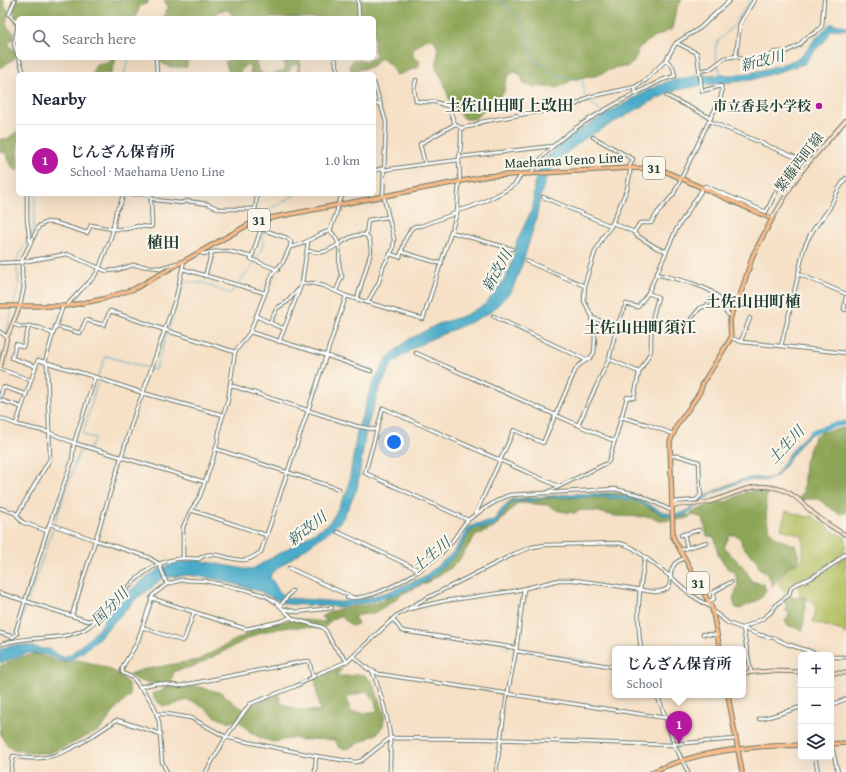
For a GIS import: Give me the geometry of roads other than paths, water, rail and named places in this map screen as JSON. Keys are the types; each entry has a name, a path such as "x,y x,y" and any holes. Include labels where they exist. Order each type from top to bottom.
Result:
{"main road":[{"name":"Maehama Ueno Line","path":"0,306 65,306 103,299 134,290 256,221 488,176 630,168 660,169 772,219"},
{"path":"731,338 731,316 741,294 751,259 772,219"},
{"name":"31","path":"720,646 713,610 673,536 670,442 677,425 696,398 703,383 731,338"},
{"path":"729,698 742,772"},
{"path":"834,744 846,743"},
{"path":"652,772 681,761 738,749 798,745"}],"street":[{"path":"15,0 9,14 16,23"},
{"path":"358,0 359,16"},
{"path":"416,80 414,89 416,101 435,102 448,106 455,124 461,128 473,126 481,122 570,108 589,97 635,87 646,80 666,60 676,43 700,28 730,0"},
{"path":"736,56 740,24 754,0"},
{"path":"700,71 710,69 725,58 736,56 746,61 755,60 769,57 775,52 786,52 799,45 807,36 816,32 822,26 824,0"},
{"path":"16,34 14,44 16,50"},
{"path":"634,232 640,223 651,224 658,212 672,195 682,178 720,100 722,92 721,86 702,91 697,53 676,43"},
{"path":"19,60 23,72"},
{"path":"156,60 157,72"},
{"path":"335,60 339,72"},
{"path":"532,174 534,167 554,146 589,120 636,93 662,80 674,76 673,67 666,60"},
{"path":"635,87 636,93"},
{"path":"367,303 379,282 383,267 393,249 394,239 383,196 386,122 376,90"},
{"path":"578,425 609,359 617,326 626,304 638,307 648,293 676,230 704,186 766,212 779,186 802,160 710,119 667,96"},
{"name":"繁藤西町線","path":"772,219 804,168 846,120"},
{"path":"425,164 420,144 455,124"},
{"path":"302,283 312,283 324,286 346,296 367,303 423,319 442,264 457,212 461,128"},
{"path":"475,515 514,430 542,443 575,371 578,366 593,355 595,346 592,318 591,313 584,301 585,286 595,252 612,224 627,189 633,159 593,137"},
{"path":"376,171 554,146"},
{"path":"390,254 400,257 405,240 411,229 415,226 421,226 474,206 515,184 521,174"},
{"path":"780,346 799,274 804,248 816,226 830,209 838,190 846,178"},
{"path":"27,196 27,219 30,243"},
{"path":"17,515 50,459 46,362 55,326 65,306 93,278 99,268 112,234 116,211 123,196"},
{"path":"183,557 183,527 200,496 216,449 220,425 228,400 235,352 250,332 273,273 278,270 290,247 290,240 261,229 256,221 255,209 257,196"},
{"path":"330,231 339,201 343,196"},
{"path":"543,197 634,232 655,247 666,251"},
{"path":"30,380 0,369 8,337 20,306 24,287 22,262 39,226 47,222 56,223 86,233 91,225 112,229 126,229 138,226 150,227 152,226 152,198 181,203 187,201 208,204 219,209 255,209"},
{"path":"357,299 371,252 370,241 366,235 368,220 388,216"},
{"path":"261,229 251,260 278,270"},
{"path":"290,247 295,247 308,241 320,233 330,231"},
{"path":"330,231 334,235 340,248 340,271 342,276 336,291"},
{"path":"451,232 512,250"},
{"path":"307,251 323,252 346,239 359,234 366,235"},
{"path":"279,342 302,283 308,241"},
{"path":"200,252 203,254 228,251 252,257"},
{"path":"205,276 212,252"},
{"path":"402,252 442,264"},
{"path":"0,263 22,262 67,254 99,268 110,271 133,265 160,268 184,261 176,297 136,410 72,615"},
{"path":"526,261 585,286"},
{"path":"183,269 265,293"},
{"path":"656,274 695,284 716,295 720,299 725,312 731,316"},
{"path":"799,274 846,294"},
{"path":"270,322 276,308 287,302 299,290"},
{"path":"548,492 609,461 627,397 634,398 640,372 651,351 651,337 658,297 648,293"},
{"path":"691,319 700,308 706,306 716,295"},
{"path":"2,644 20,639 68,636 86,628 98,619 144,573 158,564 175,558 183,557 199,559 203,555 212,554 245,560 250,559 261,552 325,355 346,296"},
{"path":"846,298 844,309 846,310"},
{"path":"55,326 80,334 86,320 104,326 110,311 235,352"},
{"path":"256,316 284,328"},
{"path":"493,316 587,360"},
{"path":"592,318 617,326"},
{"path":"741,341 750,318"},
{"path":"13,324 21,327 29,326 40,328 53,334"},
{"path":"29,326 23,346 16,344 12,358 35,366"},
{"path":"0,332 8,337"},
{"path":"250,332 371,371"},
{"path":"731,338 741,341 846,353"},
{"path":"416,353 614,442"},
{"path":"609,359 640,372"},
{"path":"16,424 25,394 38,360 143,393 224,415"},
{"path":"0,633 13,637 17,634 16,630 47,531 72,460 74,443 95,378"},
{"path":"230,385 307,411 356,426 377,430"},
{"path":"21,407 0,398 3,387 25,394"},
{"path":"468,520 366,473 383,408 559,487"},
{"path":"621,417 673,434"},
{"path":"0,418 18,425 48,432 74,443 121,458 205,482"},
{"path":"216,449 339,489"},
{"path":"347,598 354,598 393,586 420,570 435,559 450,544 468,520 496,500 510,495 548,492 624,490 640,495 668,509 696,500 701,495 699,462 679,456 670,456"},
{"path":"673,507 712,502 750,487 784,490 793,495 824,522 846,535"},
{"path":"0,508 15,513 22,522 47,531"},
{"path":"191,510 266,535"},
{"path":"50,524 148,557 158,564 167,584"},
{"path":"687,547 682,534 699,530"},
{"path":"338,532 420,570"},
{"path":"680,550 707,542"},
{"path":"206,772 226,737 250,704 296,686 347,661 393,618 470,575 532,547 545,545 619,543 626,545 633,548 671,577 691,595 713,610 728,623 814,652"},
{"path":"743,628 762,619 770,613 778,603 789,595 791,588 794,585 811,578 835,563 846,553"},
{"path":"641,646 638,621 639,590 645,558"},
{"path":"403,612 418,606 444,600 524,589 559,580 574,580 654,592 664,592 669,587 674,564 684,558"},
{"path":"289,568 354,598"},
{"path":"167,772 162,762 157,714 151,699 139,687 133,678 122,671 123,666 137,643 151,598 167,584 182,580 205,581 259,593 271,599 291,617 322,627 333,644 347,661"},
{"path":"709,601 714,599 713,596 715,591 731,582"},
{"path":"496,772 500,740 516,650 524,589"},
{"path":"281,607 292,591"},
{"path":"0,593 88,621 98,619"},
{"path":"151,598 246,630 282,621 291,617"},
{"path":"281,607 297,612 332,608"},
{"path":"142,627 182,641 184,640 194,612"},
{"path":"393,618 402,631 612,666"},
{"path":"743,628 751,673"},
{"path":"703,634 718,635"},
{"path":"353,656 373,672 379,674 665,717"},
{"path":"834,657 846,657"},
{"path":"139,687 157,683 179,686 306,661 308,662 312,677"},
{"path":"373,672 384,707 390,738 390,772"},
{"path":"746,673 798,672"},
{"path":"834,672 846,673"},
{"path":"658,698 674,745 688,772"},
{"path":"834,704 846,699"},
{"path":"759,719 798,708"},
{"path":"157,714 191,718 226,737 316,756 355,762 361,761 390,738 674,745 736,739"},
{"path":"11,772 13,756 38,758 48,757 60,753 84,741 117,720 160,734"},
{"path":"315,772 316,756"},
{"path":"834,756 838,772"},
{"path":"816,760 818,772"}],"water":[{"path":"830,24 846,26 846,30 831,30 825,41 815,50 804,64 751,80 704,85 677,90 656,99 587,137 566,153 553,167 545,181 536,219 522,265 512,290 491,312 429,340 414,348 392,364 379,389 366,430 357,489 343,518 334,528 274,571 270,577 279,591 288,598 340,602 366,598 391,591 425,576 454,552 469,527 476,524 494,521 504,506 509,502 519,499 573,494 612,495 624,496 640,501 664,512 675,514 684,512 701,498 735,482 750,478 773,477 799,443 817,428 818,430 803,441 777,476 766,481 751,480 740,482 712,494 684,516 676,517 666,516 636,501 599,497 546,498 510,504 495,525 476,528 471,531 457,554 427,581 392,596 367,603 340,607 286,604 259,591 216,579 188,575 162,578 153,587 138,597 95,642 79,655 70,660 61,661 43,654 28,653 0,663 0,649 11,645 25,645 49,649 64,657 71,654 91,637 102,625 105,615 120,599 148,576 161,568 176,563 197,560 250,570 327,525 334,516 348,489 357,432 372,385 387,358 408,340 438,324 466,315 484,305 495,293 506,277 512,263 517,241 533,207 534,183 545,159 579,130 648,90 669,81 684,78 703,75 750,73 781,65 794,60 804,53"}],"waterway":[{"path":"498,0 513,12 524,28 533,59 542,64 554,75 580,80 583,82 585,97"},
{"path":"721,75 715,54 716,45 736,23 750,0"},
{"path":"125,72 128,60"},
{"path":"587,100 600,111"},
{"path":"30,237 33,231 36,196"},
{"path":"259,218 260,214 293,196"},
{"path":"238,284 260,253 264,238 263,231"},
{"path":"14,304 19,284 16,265 17,260 28,239"},
{"path":"98,376 106,356 155,370 184,282 204,283 230,294 236,286"},
{"path":"6,335 13,307"},
{"path":"0,360 2,354"},
{"path":"28,601 79,452 89,449 95,439 83,435 98,379"},
{"name":"土生川","path":"812,432 829,426 846,423"},
{"path":"18,631 27,604"},
{"path":"0,632 9,634 15,633"},
{"path":"502,647 514,649"},
{"path":"517,649 593,662"},
{"path":"667,726 672,744"},
{"path":"674,747 680,760"},
{"path":"682,763 684,772"}],"place":[{"name":"市立香長小学校","path":"819,106"},
{"name":"じんざん保育所","path":"679,744"}],"district":[{"name":"土佐山田町上改田","path":"509,105"},
{"name":"植田","path":"163,242"},
{"name":"土佐山田町植","path":"753,301"},
{"name":"土佐山田町須江","path":"640,327"}],"water label":[{"name":"新改川","path":"762,61"},
{"name":"新改川","path":"497,271"},
{"name":"新改川","path":"307,529"},
{"name":"国分川","path":"110,607"}]}
